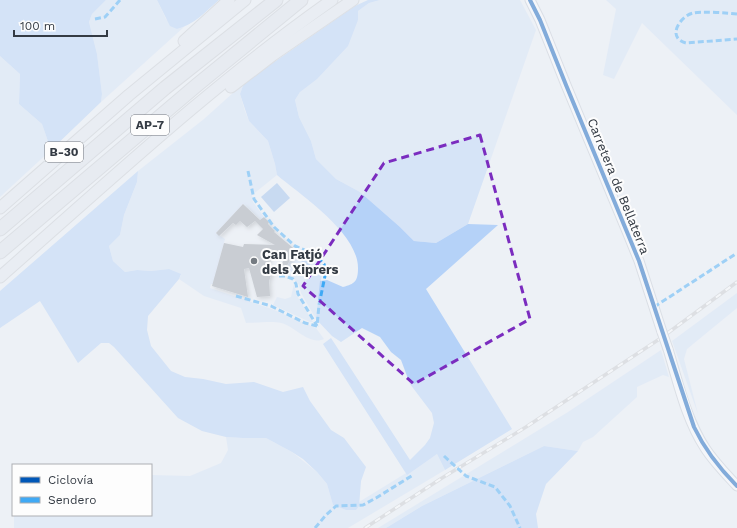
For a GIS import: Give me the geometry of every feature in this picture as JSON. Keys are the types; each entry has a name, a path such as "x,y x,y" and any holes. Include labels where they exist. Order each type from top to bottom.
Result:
{"highway":[{"path":"129,95 179,45 229,0"},
{"name":"B-30","path":"0,208 129,95 245,0"},
{"name":"AP-7","path":"0,229 171,83 276,0"},
{"name":"AP-7","path":"0,252 197,85 301,0"},
{"path":"0,277 174,125 261,53 332,0"},
{"path":"174,125 222,94 273,55 353,0"}],"street":[{"name":"Carretera de Bellaterra","path":"530,0 540,20 639,261 690,415 699,437 714,461 737,486"}],"highlighted area":[{"path":"480,135 530,319 414,384 303,286 384,163"}],"shaded area":[{"path":"0,0 106,0 92,14 89,22 97,54 102,94 101,102 51,150 42,124 19,104 20,74 0,56"},
{"path":"106,0 157,0 166,19 177,29 184,27 101,102 102,94 97,54 89,22 92,14"},
{"path":"157,0 219,0 194,21 177,29 170,26"},
{"path":"368,0 380,0 369,3 358,11 358,20 348,46 317,79 300,92 295,100 299,117 311,141 316,159 336,179 360,192 414,241 436,243 468,224 498,225 426,289 512,429 445,470 437,454 407,475 323,344 331,338 410,460 430,438 434,423 432,413 410,384 401,360 391,352 380,337 362,328 341,342 332,336 316,319 320,281 327,280 343,287 353,283 358,272 356,255 349,242 327,216 277,175 268,141 249,121 240,94 244,83 355,6"},
{"path":"380,0 520,0 536,30 468,224 436,243 414,241 360,192 336,179 316,159 311,141 299,117 295,100 358,20 358,11 369,3"},
{"path":"606,0 737,0 737,115 642,23 614,79 603,75 616,9"},
{"path":"0,56 20,74 19,104 42,124 51,150 0,197"},
{"path":"244,83 240,94 245,111 249,121 268,141 277,175 252,195 253,202 264,217 261,220 243,204 216,233 225,239 213,284 211,284 210,288 272,309 316,328 324,339 313,340 307,338 286,325 278,322 246,323 241,308 204,296 179,279 181,275 169,269 125,272 113,261 109,246 120,235 124,215 137,182 138,171 204,119"},
{"path":"138,171 137,182 124,215 120,235 109,246 113,261 125,272 169,269 181,274 179,279 148,316 147,330 151,346 171,371 185,377 226,384 254,382 283,392 303,387 310,401 331,430 344,438 366,467 361,481 359,506 356,510 346,510 333,505 327,484 317,472 303,459 266,438 226,437 202,431 178,418 109,343 101,343 78,363 40,301 0,328 0,291"},
{"path":"277,183 290,198 274,212 261,197"},
{"path":"302,253 319,260 323,270 316,319 301,293 299,285 284,271 290,260 293,262"},
{"path":"302,259 310,261 310,267 306,268 301,266"},
{"path":"294,284 297,296 313,322 273,305 277,297 285,299 291,297"},
{"path":"737,293 737,308 687,349 684,359 698,414 672,341"},
{"path":"661,350 669,377 663,375 637,387 637,397 593,437 583,442 578,451 544,446 422,506 386,528 378,528 568,412"},
{"path":"226,437 266,438 292,452 317,472 327,484 333,505 346,510 437,454 445,470 348,528 14,528 14,516 152,516 152,475 190,476 221,463 228,450"},
{"path":"544,446 578,451 546,484 536,514 538,528 386,528 422,506"}],"building":[{"path":"243,204 260,220 264,217 275,231 274,232 298,252 290,260 284,271 278,271 285,257 271,249 268,266 273,269 269,281 270,296 257,297 249,268 244,269 248,297 212,286 224,243 243,247 244,244 275,245 257,235 263,229 255,221 247,227 240,221 236,225 233,223 219,236 216,233"}],"railway":[{"path":"365,528 442,478 526,427 661,338 737,282"}],"marked path":[{"path":"95,19 105,17 120,0"},
{"path":"737,14 708,12 693,13 688,15 680,22 676,32 677,37 686,43 737,39"},
{"path":"248,171 254,199 274,227 295,246 314,254 324,264 326,271 319,305 317,326"},
{"path":"654,307 737,253"},
{"path":"279,276 285,276 293,279 296,284 298,294 317,326"},
{"path":"236,296 271,306 305,323 317,326"},
{"path":"444,456 466,476 495,487 510,506 520,528"},
{"path":"315,528 336,506 363,505 413,475"}],"cycle path":[{"path":"530,0 540,20 639,261 694,427 713,458 737,486"}],"place":[{"name":"Can Fatjó dels Xiprers","path":"254,261"}]}
